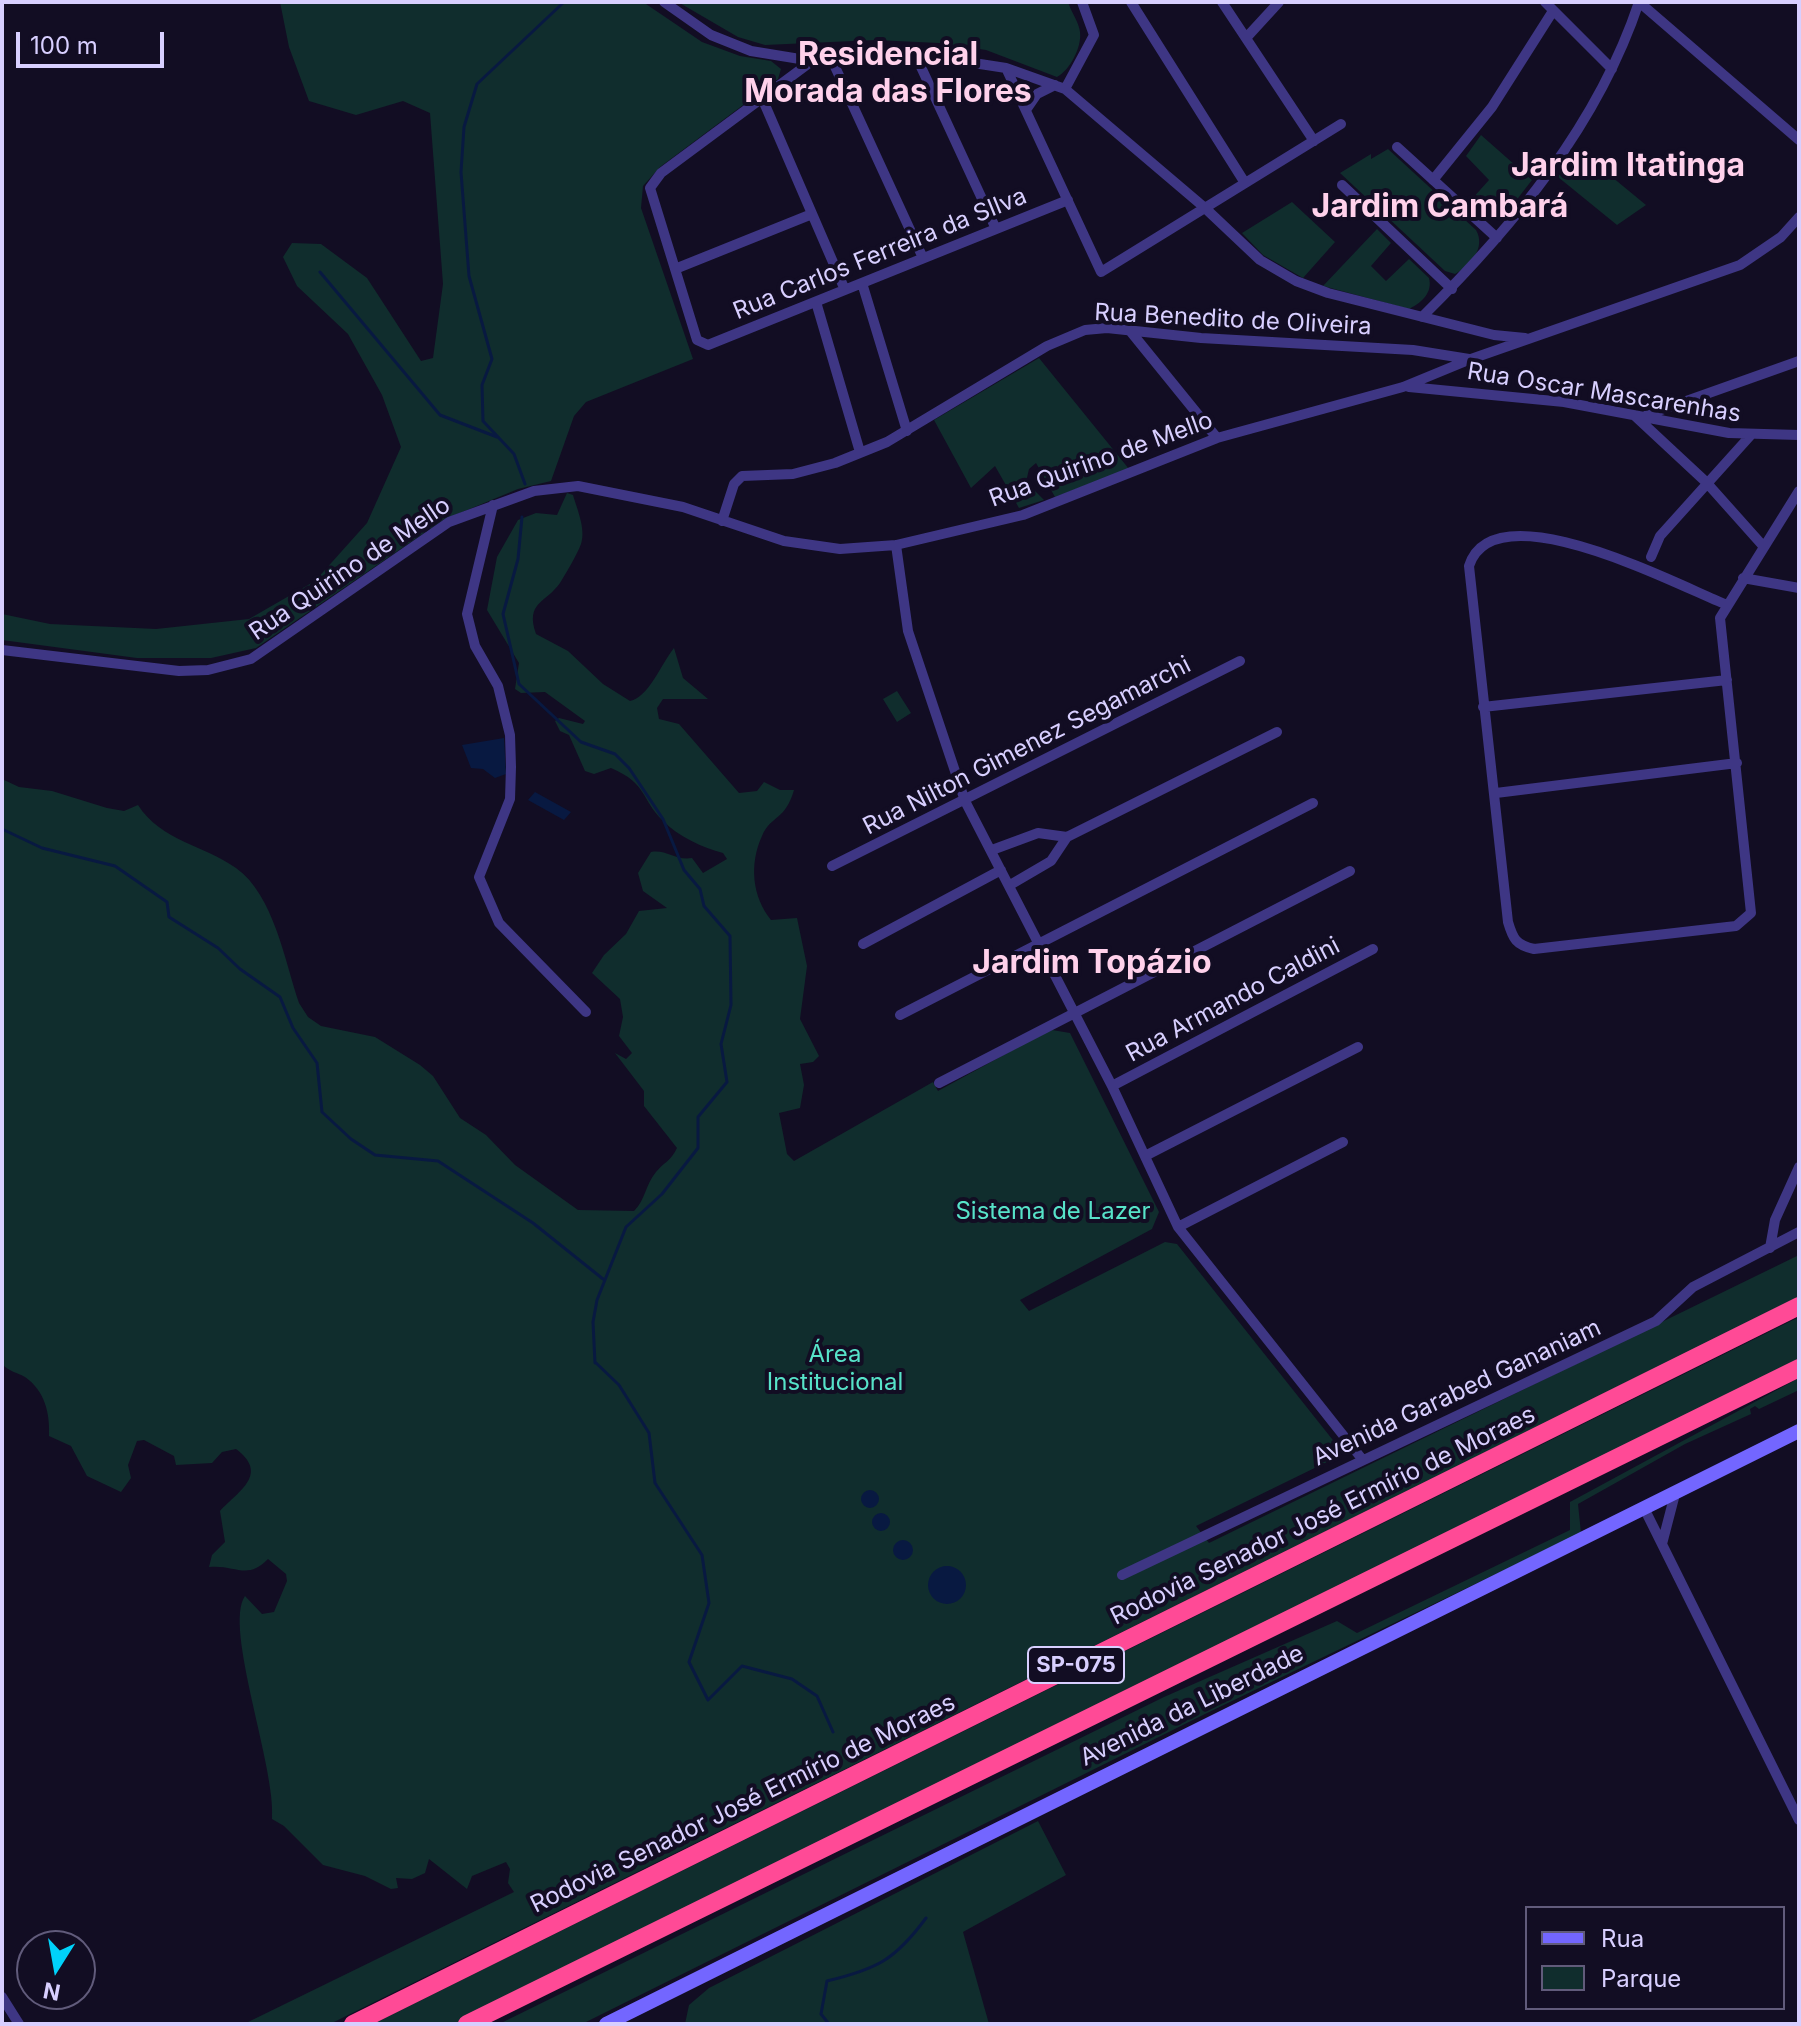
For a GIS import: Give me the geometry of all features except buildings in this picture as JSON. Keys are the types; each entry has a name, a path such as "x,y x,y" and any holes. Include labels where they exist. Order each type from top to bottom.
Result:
{"highway":[{"name":"Rodovia Senador José Ermírio de Moraes","path":"353,2024 1799,1306"},
{"name":"SP-075","path":"467,2024 1799,1368"}],"street":[{"path":"664,2 711,35 751,51 812,61 915,54 1006,68 1060,87 1205,208 1260,260 1296,281 1494,335 1531,338"},
{"path":"1026,110 1037,94 1060,87 1094,35 1082,2"},
{"path":"1131,2 1245,183"},
{"path":"1222,2 1314,141"},
{"path":"1246,38 1279,2"},
{"path":"1422,317 1452,289 1542,185 1612,69 1639,2 1799,140"},
{"path":"1433,180 1492,107 1549,7 1612,69"},
{"path":"915,54 996,229"},
{"path":"831,58 923,258"},
{"path":"812,61 661,173 650,188 675,269 812,214"},
{"path":"1006,68 1101,272 1341,124"},
{"path":"762,98 845,290"},
{"path":"1397,147 1497,238"},
{"path":"1342,185 1452,289"},
{"name":"Rua Carlos Ferreira da SIlva","path":"675,269 697,340 708,345 1068,200"},
{"name":"Rua Quirino de Mello","path":"2,650 179,671 208,670 251,659 449,522 534,491 578,486 683,507 810,547 896,545 1023,515 1217,438 1403,387 1471,359 1740,265 1781,237 1799,217"},
{"path":"862,283 907,431"},
{"path":"816,302 860,452"},
{"name":"Rua Benedito de Oliveira","path":"722,521 734,484 742,476 793,474 860,452 907,431 1047,346 1085,330 1413,350 1471,359"},
{"path":"1131,332 1217,438"},
{"path":"1645,415 1799,361"},
{"name":"Rua Oscar Mascarenhas","path":"1403,387 1506,395 1645,415 1750,436 1799,435"},
{"path":"1632,413 1706,482 1764,547"},
{"path":"1651,557 1660,536 1750,436"},
{"path":"1725,604 1606,553 1556,539 1494,539 1473,552 1469,566 1508,922 1513,940 1521,946 1534,949 1736,926 1751,913 1752,899 1720,618 1725,604 1799,491"},
{"path":"493,505 467,614 475,646 498,686 510,735 510,799 479,877 499,923 586,1012"},
{"path":"896,545 908,631 965,801 1112,1086 1178,1227 1362,1459"},
{"path":"1743,578 1799,588"},
{"name":"Rua Nilton Gimenez Segamarchi","path":"832,866 1240,661"},
{"path":"1483,707 1727,680"},
{"path":"1010,885 1051,861 1067,837 1277,732"},
{"path":"1496,793 1737,763"},
{"path":"900,1015 1313,803"},
{"path":"992,850 1038,833 1067,837"},
{"path":"863,944 1001,870"},
{"path":"939,1083 1350,871"},
{"name":"Rua Armando Caldini","path":"1112,1086 1373,949"},
{"path":"1145,1156 1358,1047"},
{"path":"1178,1227 1343,1142"},
{"path":"1770,1248 1775,1220 1799,1167"},
{"name":"Avenida Garabed Gananiam","path":"1122,1575 1656,1321 1693,1287 1799,1232"},
{"name":"Avenida da Liberdade","path":"606,2024 1131,1760 1645,1510 1799,1431"},
{"path":"1662,1544 1675,1494"},
{"path":"1645,1510 1799,1820"},
{"path":"2,1997 19,2024"}],"green space":[{"path":"280,2 643,2 702,42 740,56 771,61 781,69 778,79 660,167 643,186 641,208 693,359 586,402 574,416 551,481 518,489 443,520 256,648 211,658 137,658 2,640 2,614 50,624 156,629 249,619 315,581 367,523 401,447 382,395 348,334 297,286 283,257 292,243 321,244 367,278 421,361 433,358 443,284 430,113 403,101 356,115 309,101 289,47"},
{"path":"678,2 1068,2 1078,24 1080,38 1071,64 1057,77 986,50 939,43 875,40 765,45 738,37"},
{"path":"1481,135 1532,180 1508,211 1495,199 1484,212 1471,200 1489,180 1466,156"},
{"path":"1388,149 1476,230 1478,249 1466,266 1455,274 1445,271 1340,173 1371,154 1371,159"},
{"path":"1578,149 1646,205 1617,225 1558,177"},
{"path":"1292,202 1335,242 1303,278 1263,255 1242,233"},
{"path":"1377,229 1391,243 1371,266 1386,281 1409,259 1429,278 1425,297 1409,309 1323,286"},
{"path":"1039,358 1129,469 1055,497 1036,463 1029,469 1026,482 1044,500 1019,508 995,466 971,488 934,420"},
{"path":"567,493 573,495 580,519 581,544 560,583 535,609 533,623 536,634 568,651 603,684 630,701 649,687 674,648 683,678 708,699 663,699 657,708 659,719 679,724 739,793 757,791 764,782 780,790 794,790 782,813 762,836 754,869 756,891 771,920 797,918 807,966 800,1019 819,1056 813,1062 800,1064 804,1085 800,1108 779,1113 787,1154 794,1161 933,1082 938,1091 1042,1034 1052,1030 1070,1033 1159,1212 1152,1229 1020,1300 1029,1311 1165,1242 1177,1244 1336,1444 1335,1457 1329,1461 1196,1526 1209,1543 1799,1255 1799,1297 330,2024 244,2024 514,1892 508,1883 510,1869 506,1862 472,1876 467,1889 429,1859 425,1873 412,1879 396,1878 398,1888 391,1889 365,1876 323,1865 284,1826 272,1819 267,1768 245,1667 240,1612 245,1596 262,1614 274,1612 287,1581 286,1574 268,1559 261,1566 247,1570 209,1567 212,1555 225,1542 220,1511 243,1489 251,1474 246,1458 236,1449 222,1452 212,1463 176,1465 174,1456 144,1440 137,1441 128,1465 131,1478 121,1492 87,1476 71,1446 49,1436 42,1396 25,1377 2,1364 2,779 19,787 52,791 107,808 124,811 138,805 171,835 236,868 249,880 269,912 299,1003 308,1017 321,1026 375,1037 420,1065 433,1076 460,1118 486,1135 515,1165 578,1210 634,1211 652,1177 677,1148 644,1106 644,1091 615,1053 626,1059 632,1053 619,1036 623,1017 620,999 592,973 604,955 626,934 639,911 667,908 643,891 638,873 651,852 692,858 703,873 727,859 723,853 676,832 656,813 638,786 623,774 611,768 594,774 585,771 569,735 560,731 555,721 559,718 583,724 585,721 545,692 521,693 515,689 519,663 487,610 497,557 518,520 536,513 557,515"},
{"path":"897,691 911,713 897,722 883,699"},
{"path":"1799,1317 1799,1361 457,2024 373,2024"},
{"path":"1799,1378 1799,1390 1759,1409 1755,1406 1750,1409 1751,1414 1685,1444 1578,1504 1581,1533 1205,1714 582,2024 499,2024 1164,1697 1337,1621 1357,1633 1570,1530 1570,1502"},
{"path":"1038,1821 1066,1875 963,1932 989,2024 685,2024 689,2005 709,1988"}],"water":[{"path":"504,738 506,774 495,778 483,769 471,768 462,745"},
{"path":"535,792 571,812 564,820 528,800"},
{"path":"870,1490 879,1499 870,1508 861,1499"},
{"path":"881,1513 890,1522 881,1531 872,1522"},
{"path":"903,1540 910,1543 913,1550 910,1557 903,1560 896,1557 893,1550 896,1543"},
{"path":"947,1566 961,1571 966,1585 961,1599 947,1604 933,1599 928,1585 933,1571"}],"waterway":[{"path":"525,484 514,454 483,421 482,385 492,359 469,276 461,172 464,127 477,84 564,2"},
{"path":"320,272 440,415 497,437"},
{"path":"522,517 518,559 503,614 519,684 581,742 615,754 629,768 663,819 684,870 700,889 704,906 730,936 731,1005 721,1044 727,1082 698,1117 698,1148 662,1194 626,1227 597,1300 593,1322 595,1363"},
{"path":"2,829 42,848 115,866 167,902 169,917 218,948 240,969 280,997 293,1028 317,1063 322,1112 351,1139 375,1155 438,1161 533,1223 603,1279"},
{"path":"595,1362 619,1385 649,1433 655,1483 702,1555 709,1603 689,1662 708,1700 742,1666 792,1679 817,1696 833,1732"},
{"path":"829,2024 821,2014 827,1981 884,1961 904,1944 926,1918"}],"district":[{"name":"Residencial Morada das Flores","path":"888,74"},
{"name":"Jardim Itatinga","path":"1628,166"},
{"name":"Jardim Cambará","path":"1440,207"},
{"name":"Jardim Topázio","path":"1092,963"}],"park label":[{"name":"Sistema de Lazer","path":"1053,1212"},
{"name":"Área Institucional","path":"835,1369"}]}
